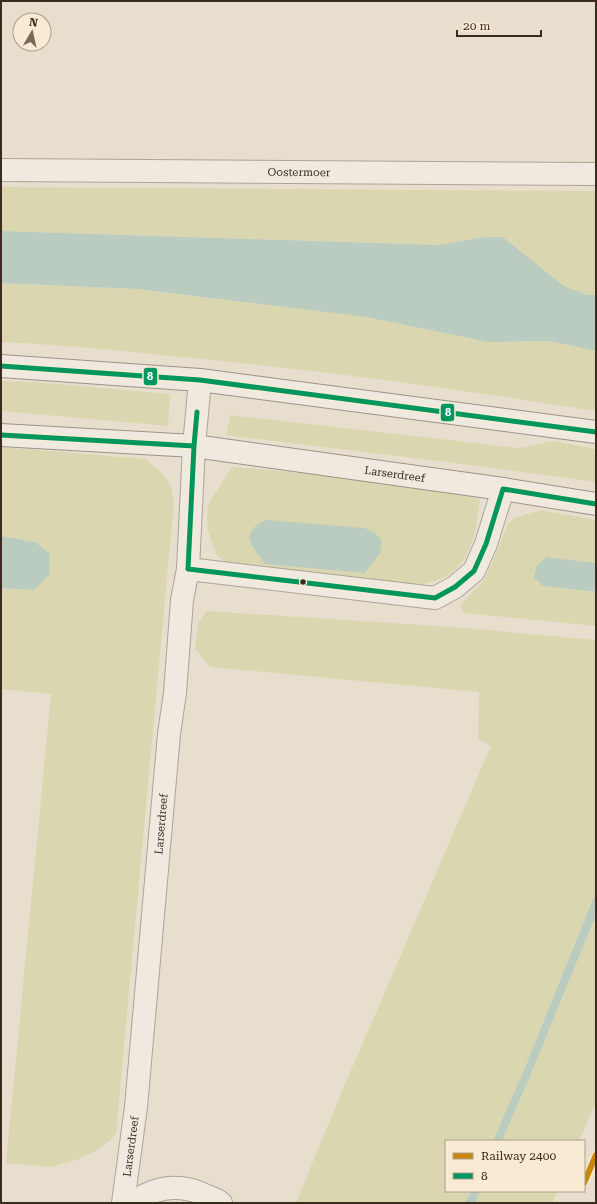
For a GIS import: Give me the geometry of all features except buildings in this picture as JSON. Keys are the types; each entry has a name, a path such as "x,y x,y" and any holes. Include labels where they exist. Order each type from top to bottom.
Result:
{"street":[{"name":"Oostermoer","path":"1,170 596,174"},
{"path":"1,366 200,380 596,432"},
{"name":"Larserdreef","path":"123,1203 136,1107 169,734 175,694 182,600 188,569 194,446 200,380"},
{"name":"Larserdreef","path":"1,435 194,446 503,489 596,504"},
{"path":"188,569 435,598 455,588 474,571 486,544 503,489"},
{"path":"132,1203 144,1194 169,1188 195,1190 221,1203"}],"shaded area":[{"path":"1,187 596,191 596,295 587,295 564,286 503,237 484,237 439,245 1,231"},
{"path":"1,231 439,245 484,237 503,237 564,286 587,295 596,295 596,351 549,341 488,342 366,317 137,289 1,283"},
{"path":"1,283 137,289 366,317 488,342 549,341 596,351 596,411 448,389 250,364 100,349 1,342"},
{"path":"1,381 34,382 170,394 168,426 1,411"},
{"path":"230,415 519,448 553,441 596,449 596,482 226,435"},
{"path":"1,447 146,459 164,476 171,487 174,502 116,1133 111,1140 95,1151 79,1159 51,1167 6,1163 51,694 1,689 1,588 34,590 35,542 1,536"},
{"path":"232,467 356,479 480,499 474,536 470,548 457,568 435,581 416,585 262,572 239,568 225,562 216,554 208,531 207,517 209,503"},
{"path":"540,510 596,520 596,563 547,557 543,586 596,592 596,626 465,613 460,606 483,581 492,564 508,524 514,518"},
{"path":"267,520 364,528 374,533 382,541 380,553 365,573 265,564 252,546 249,537 255,526"},
{"path":"1,536 35,542 50,554 49,575 34,590 1,588"},
{"path":"547,557 596,563 596,592 543,586 534,578 537,565"},
{"path":"207,611 466,628 596,640 596,891 524,1070 493,1140 445,1140 445,1192 470,1192 465,1203 296,1203 339,1098 491,746 478,739 479,692 210,667 195,649 198,623"},
{"path":"596,891 596,915 531,1074 502,1140 493,1140 524,1070"},
{"path":"596,915 596,1102 579,1140 502,1140"},
{"path":"470,1192 480,1192 475,1203 465,1203"},
{"path":"480,1192 558,1192 552,1203 475,1203"}],"rail line":[{"name":"2400","path":"585,1181 596,1155"}],"transit line":[{"name":"8","path":"1,366 200,380 596,432"},
{"name":"8","path":"188,569 197,412"},
{"name":"8","path":"1,435 194,446"},
{"name":"8","path":"503,489 596,504"},
{"name":"8","path":"188,569 435,598 455,587 474,571 486,544 503,489"}]}
